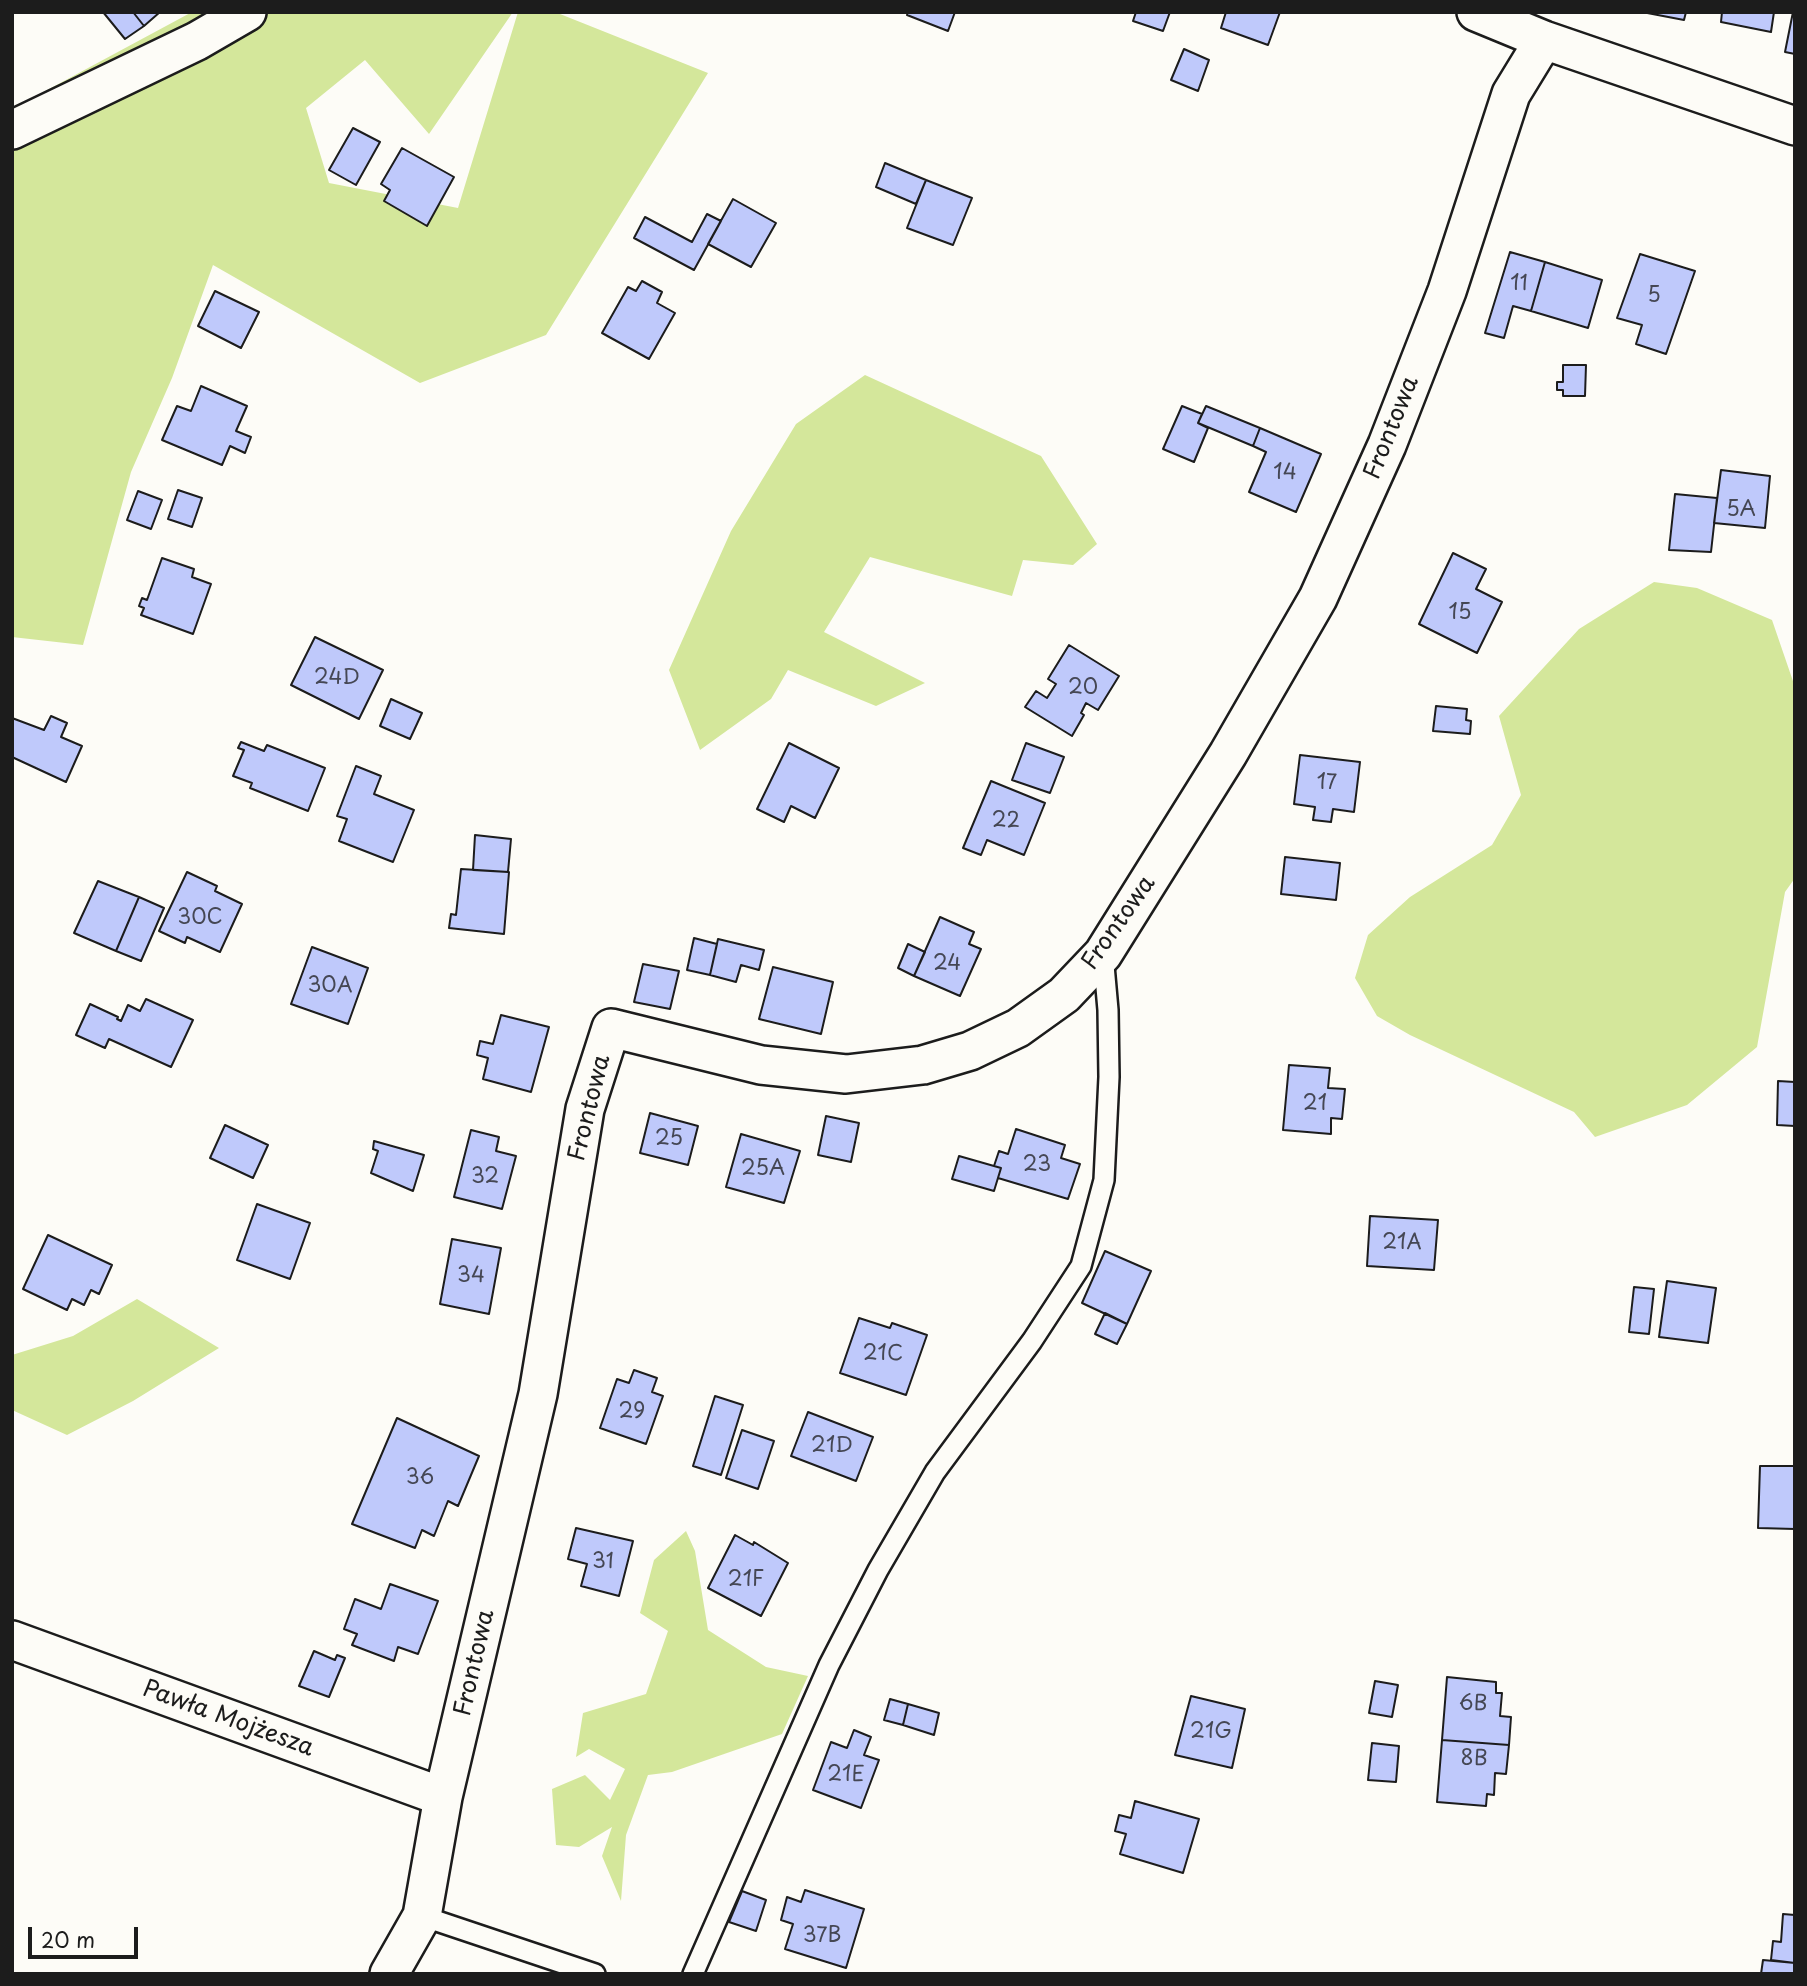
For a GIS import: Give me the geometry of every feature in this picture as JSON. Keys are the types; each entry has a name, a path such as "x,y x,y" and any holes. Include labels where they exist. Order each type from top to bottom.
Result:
{"street":[{"path":"12,131 197,41 247,12"},
{"path":"1476,12 1544,40 1795,126"},
{"name":"Frontowa","path":"389,1974 422,1916 443,1797 538,1394 585,1110 611,1028 761,1065 846,1074 923,1065 970,1051 1018,1028 1064,995 1103,954 1228,754 1318,598 1387,445 1447,291 1511,94 1544,40"},
{"name":"Pawła Mojżesza","path":"12,1640 443,1797"}],"lane":[{"path":"693,1974 829,1665 878,1570 934,1472 1032,1341 1082,1266 1104,1180 1109,1077 1108,1010 1103,954"},
{"path":"422,1916 596,1974"}],"green space":[{"path":"192,12 513,12 429,134 365,60 306,108 329,183 458,208 518,12 555,12 708,73 546,335 420,383 213,265 172,378 131,472 83,645 12,637 12,109"},
{"path":"865,375 1041,456 1097,544 1073,565 1023,560 1012,596 870,557 824,632 925,683 876,706 788,670 771,699 700,750 669,670 731,531 796,424"},
{"path":"1654,582 1697,588 1772,620 1795,687 1795,878 1785,892 1757,1047 1687,1105 1595,1137 1574,1112 1410,1035 1377,1016 1355,978 1368,935 1410,897 1492,845 1521,795 1499,716 1579,629"},
{"path":"137,1299 219,1348 133,1401 67,1435 12,1410 12,1355 73,1336"},
{"path":"686,1531 695,1551 708,1630 766,1667 808,1676 782,1734 672,1772 648,1775 626,1835 621,1901 602,1856 612,1827 579,1847 556,1845 552,1789 585,1775 610,1800 625,1769 589,1749 576,1757 583,1713 646,1694 668,1631 640,1613 654,1560"}],"building":[{"path":"103,12 133,12 144,26 125,39"},
{"path":"133,12 160,12 144,26"},
{"path":"908,12 955,12 948,31 907,15"},
{"path":"1136,12 1170,12 1163,31 1133,21"},
{"path":"1226,12 1280,12 1268,45 1221,28"},
{"path":"1642,12 1686,12 1684,20"},
{"path":"1722,12 1774,12 1771,32 1721,22"},
{"path":"1795,12 1795,54 1785,52"},
{"path":"1184,49 1209,60 1198,91 1171,80"},
{"path":"353,128 380,142 356,185 329,170"},
{"path":"402,148 454,177 427,226 384,201 390,190 381,184"},
{"path":"885,163 926,180 916,204 876,187"},
{"path":"926,180 972,198 953,245 907,228"},
{"path":"733,199 776,223 751,267 708,244"},
{"path":"707,214 721,221 694,270 634,238 645,217 692,242"},
{"path":"1510,252 1545,262 1531,311 1513,306 1504,338 1485,333"},
{"path":"1640,254 1695,271 1666,354 1636,344 1642,325 1617,318"},
{"path":"1545,262 1602,280 1588,328 1531,311"},
{"path":"642,281 662,292 657,303 675,313 649,359 602,333 628,287 636,291"},
{"path":"215,291 259,312 241,348 198,326"},
{"path":"1563,365 1586,365 1585,396 1563,396 1563,390 1557,390 1557,382 1563,382"},
{"path":"201,386 247,406 236,431 251,437 245,453 230,446 222,465 162,440 177,406 191,411"},
{"path":"1182,406 1202,414 1198,423 1208,428 1194,462 1163,449"},
{"path":"1206,406 1260,428 1253,446 1198,423"},
{"path":"1260,428 1321,454 1296,512 1249,492 1266,452 1253,446"},
{"path":"1721,470 1770,476 1765,528 1714,523"},
{"path":"178,490 202,498 192,527 168,519"},
{"path":"138,491 162,500 151,529 127,520"},
{"path":"1675,494 1717,498 1711,552 1669,550"},
{"path":"1453,553 1486,569 1476,589 1502,602 1477,653 1419,624"},
{"path":"162,558 194,569 192,577 211,584 193,634 141,615 144,608 139,606 142,598 147,600"},
{"path":"315,637 383,670 359,719 291,685"},
{"path":"1069,645 1119,676 1098,710 1086,703 1081,713 1084,715 1072,736 1025,707 1036,691 1047,698 1056,684 1048,679"},
{"path":"391,699 422,713 410,739 380,726"},
{"path":"1436,706 1467,709 1466,720 1471,721 1470,734 1433,731"},
{"path":"51,716 67,723 61,737 82,746 66,782 12,757 12,718 44,730"},
{"path":"241,742 264,751 267,745 325,768 308,811 250,788 252,783 233,776 244,750 238,748"},
{"path":"789,743 839,768 815,818 791,806 784,822 757,809"},
{"path":"1026,743 1064,757 1050,793 1012,780"},
{"path":"1300,755 1360,762 1354,812 1333,809 1331,822 1313,820 1315,807 1294,804"},
{"path":"356,766 381,776 374,794 414,810 393,862 339,841 347,819 337,816"},
{"path":"991,781 1045,803 1024,855 987,840 981,855 963,848"},
{"path":"475,835 511,839 508,872 473,870"},
{"path":"1285,857 1340,863 1336,900 1281,894"},
{"path":"461,869 509,872 504,934 449,928 451,914 456,915"},
{"path":"187,872 217,886 215,891 242,904 220,952 187,937 185,943 159,931"},
{"path":"98,881 139,897 116,951 74,933"},
{"path":"139,897 164,908 141,961 116,951"},
{"path":"940,917 974,932 969,944 981,949 960,996 914,976"},
{"path":"694,938 717,944 710,975 687,970"},
{"path":"718,939 764,950 759,970 741,965 736,982 710,975"},
{"path":"908,944 925,952 914,976 898,968"},
{"path":"312,947 368,968 348,1024 291,1004"},
{"path":"643,964 679,971 670,1009 634,1002"},
{"path":"773,967 833,982 821,1034 759,1019"},
{"path":"146,999 193,1020 171,1067 109,1039 105,1048 76,1035 90,1004 121,1021 128,1005 140,1011"},
{"path":"501,1015 549,1027 531,1092 483,1079 488,1058 477,1055 480,1041 493,1044"},
{"path":"1289,1065 1330,1068 1328,1088 1345,1089 1342,1119 1331,1118 1331,1134 1283,1130"},
{"path":"1778,1081 1795,1082 1795,1126 1777,1125"},
{"path":"650,1113 698,1126 688,1165 640,1153"},
{"path":"826,1116 859,1123 851,1162 818,1155"},
{"path":"225,1125 268,1145 253,1178 210,1158"},
{"path":"1016,1129 1065,1145 1061,1158 1080,1164 1068,1199 998,1178 1001,1168 994,1166 999,1151 1008,1154"},
{"path":"471,1130 499,1137 496,1151 516,1156 502,1209 454,1197"},
{"path":"741,1134 800,1151 784,1203 726,1187"},
{"path":"374,1141 424,1155 413,1191 371,1173 378,1151 373,1149"},
{"path":"959,1156 1001,1168 994,1191 952,1179"},
{"path":"257,1204 310,1223 290,1279 237,1260"},
{"path":"1370,1216 1438,1220 1434,1270 1367,1266"},
{"path":"48,1235 112,1265 99,1294 91,1290 84,1305 72,1299 67,1310 23,1289"},
{"path":"452,1239 501,1248 489,1314 440,1304"},
{"path":"1105,1251 1151,1271 1127,1324 1082,1303"},
{"path":"1667,1281 1716,1288 1708,1343 1659,1337"},
{"path":"1634,1287 1654,1289 1649,1334 1629,1332"},
{"path":"1105,1313 1127,1324 1117,1344 1095,1334"},
{"path":"859,1318 890,1328 892,1323 927,1335 906,1395 840,1373"},
{"path":"634,1370 657,1378 652,1392 663,1396 646,1444 600,1428 617,1379 629,1383"},
{"path":"715,1396 743,1405 721,1475 693,1466"},
{"path":"808,1412 873,1437 856,1481 791,1456"},
{"path":"397,1418 479,1456 458,1506 448,1501 434,1536 422,1530 415,1548 352,1524"},
{"path":"742,1430 774,1441 758,1489 726,1478"},
{"path":"1760,1466 1795,1466 1795,1529 1758,1528"},
{"path":"576,1528 633,1541 619,1596 581,1586 587,1564 568,1559"},
{"path":"735,1535 753,1545 754,1542 788,1563 761,1616 708,1588"},
{"path":"390,1584 438,1601 418,1654 398,1647 394,1661 352,1645 357,1634 344,1629 355,1599 381,1609"},
{"path":"314,1651 335,1660 337,1655 345,1658 329,1697 299,1686"},
{"path":"1447,1677 1496,1682 1496,1693 1502,1693 1500,1716 1511,1717 1509,1745 1442,1740"},
{"path":"1375,1681 1398,1685 1392,1717 1369,1713"},
{"path":"1191,1696 1245,1709 1232,1768 1175,1755"},
{"path":"890,1699 908,1704 903,1725 884,1720"},
{"path":"908,1704 939,1713 934,1735 903,1725"},
{"path":"854,1730 871,1737 864,1755 879,1760 861,1808 813,1790 831,1742 847,1748"},
{"path":"1442,1740 1509,1745 1506,1774 1495,1773 1494,1795 1487,1794 1486,1806 1437,1802"},
{"path":"1372,1743 1399,1746 1396,1782 1368,1780"},
{"path":"1135,1801 1199,1819 1183,1873 1120,1854 1126,1834 1115,1831 1119,1815 1131,1818"},
{"path":"805,1890 864,1909 846,1968 785,1949 793,1924 781,1920 787,1897 801,1902"},
{"path":"742,1891 766,1900 756,1931 729,1922"},
{"path":"1783,1914 1795,1915 1795,1963 1771,1960 1773,1941 1781,1942"},
{"path":"1763,1960 1795,1963 1795,1974 1761,1974"}]}
